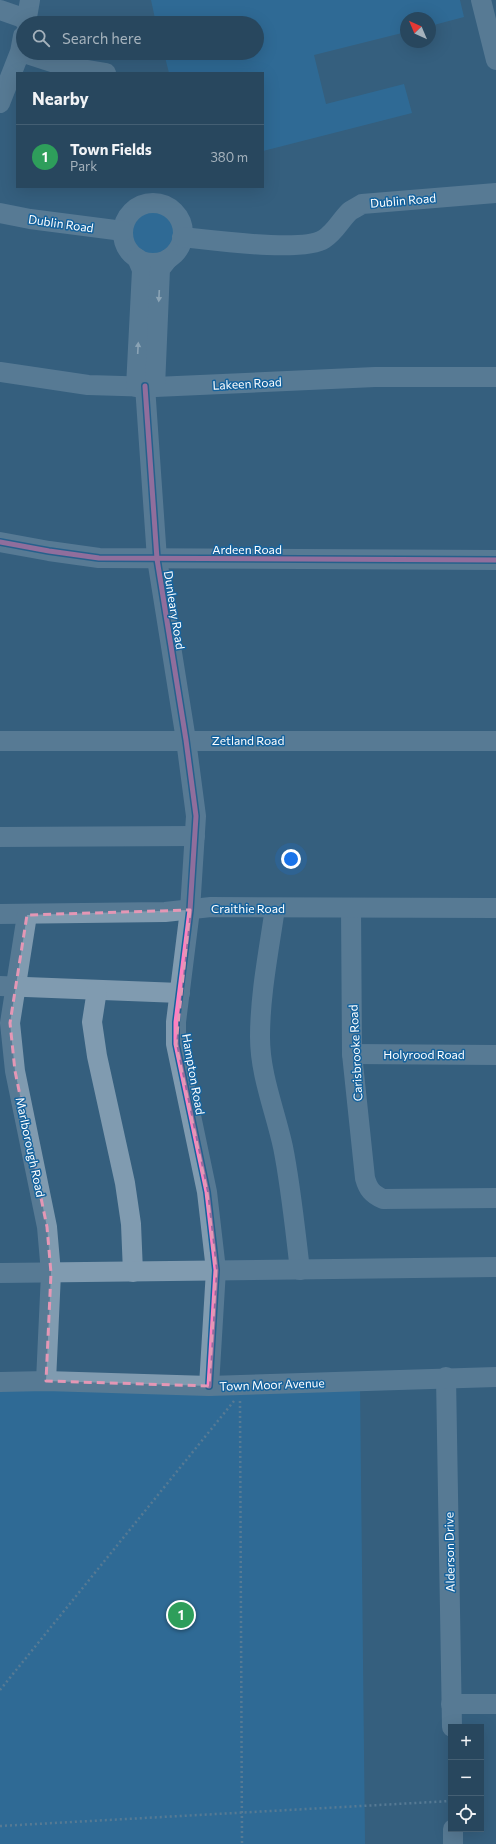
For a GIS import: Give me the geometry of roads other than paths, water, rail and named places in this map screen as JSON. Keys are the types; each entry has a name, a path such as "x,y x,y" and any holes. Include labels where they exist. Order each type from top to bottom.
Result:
{"street":[{"path":"481,0 496,60"},
{"path":"0,10 16,25"},
{"path":"0,103 16,59"},
{"path":"57,60 64,66 100,72"},
{"name":"Dublin Road","path":"182,237 240,243 295,245 313,243 324,240 333,232 350,211 362,204 496,193"},
{"path":"153,203 164,206 173,211 179,219 182,237 177,251 168,259 158,263 148,263 132,255 126,246 123,231 128,217 136,209 153,203"},
{"name":"Dublin Road","path":"0,213 30,219 123,231"},
{"name":"Dunleary Road","path":"137,258 142,270 146,387 157,559 186,740"},
{"name":"Dunleary Road","path":"146,387 160,270 168,259"},
{"name":"Lakeen Road","path":"0,372 56,381 146,387 375,377 496,377"},
{"name":"Ardeen Road","path":"0,542 99,558 496,560"},
{"name":"Hampton Road","path":"186,740 196,816 190,910 176,1022 176,1044 207,1192 216,1270 209,1386"},
{"name":"Zetland Road","path":"0,741 496,741"},
{"path":"0,838 195,836"},
{"name":"Craithie Road","path":"0,914 27,915 165,912 211,907 496,908"},
{"path":"276,908 262,1004 260,1038 266,1086 282,1146 289,1185 300,1270"},
{"name":"Carisbrooke Road","path":"351,908 352,1054 367,1187 374,1195 384,1199 496,1198"},
{"name":"Marlborough Road","path":"27,915 8,986 15,1071 47,1227 51,1273 46,1381"},
{"path":"8,986 180,993"},
{"path":"97,990 92,1022 102,1084 125,1183 131,1224 133,1272"},
{"name":"Holyrood Road","path":"352,1054 496,1054"},
{"path":"0,1273 496,1267"},
{"name":"Town Moor Avenue","path":"0,1382 46,1381 209,1386 496,1377"},
{"name":"Alderson Drive","path":"446,1378 452,1724"},
{"path":"451,1704 496,1704"},
{"path":"453,1832 453,1844"}],"place":[{"name":"Town Fields","path":"181,1615"}]}
